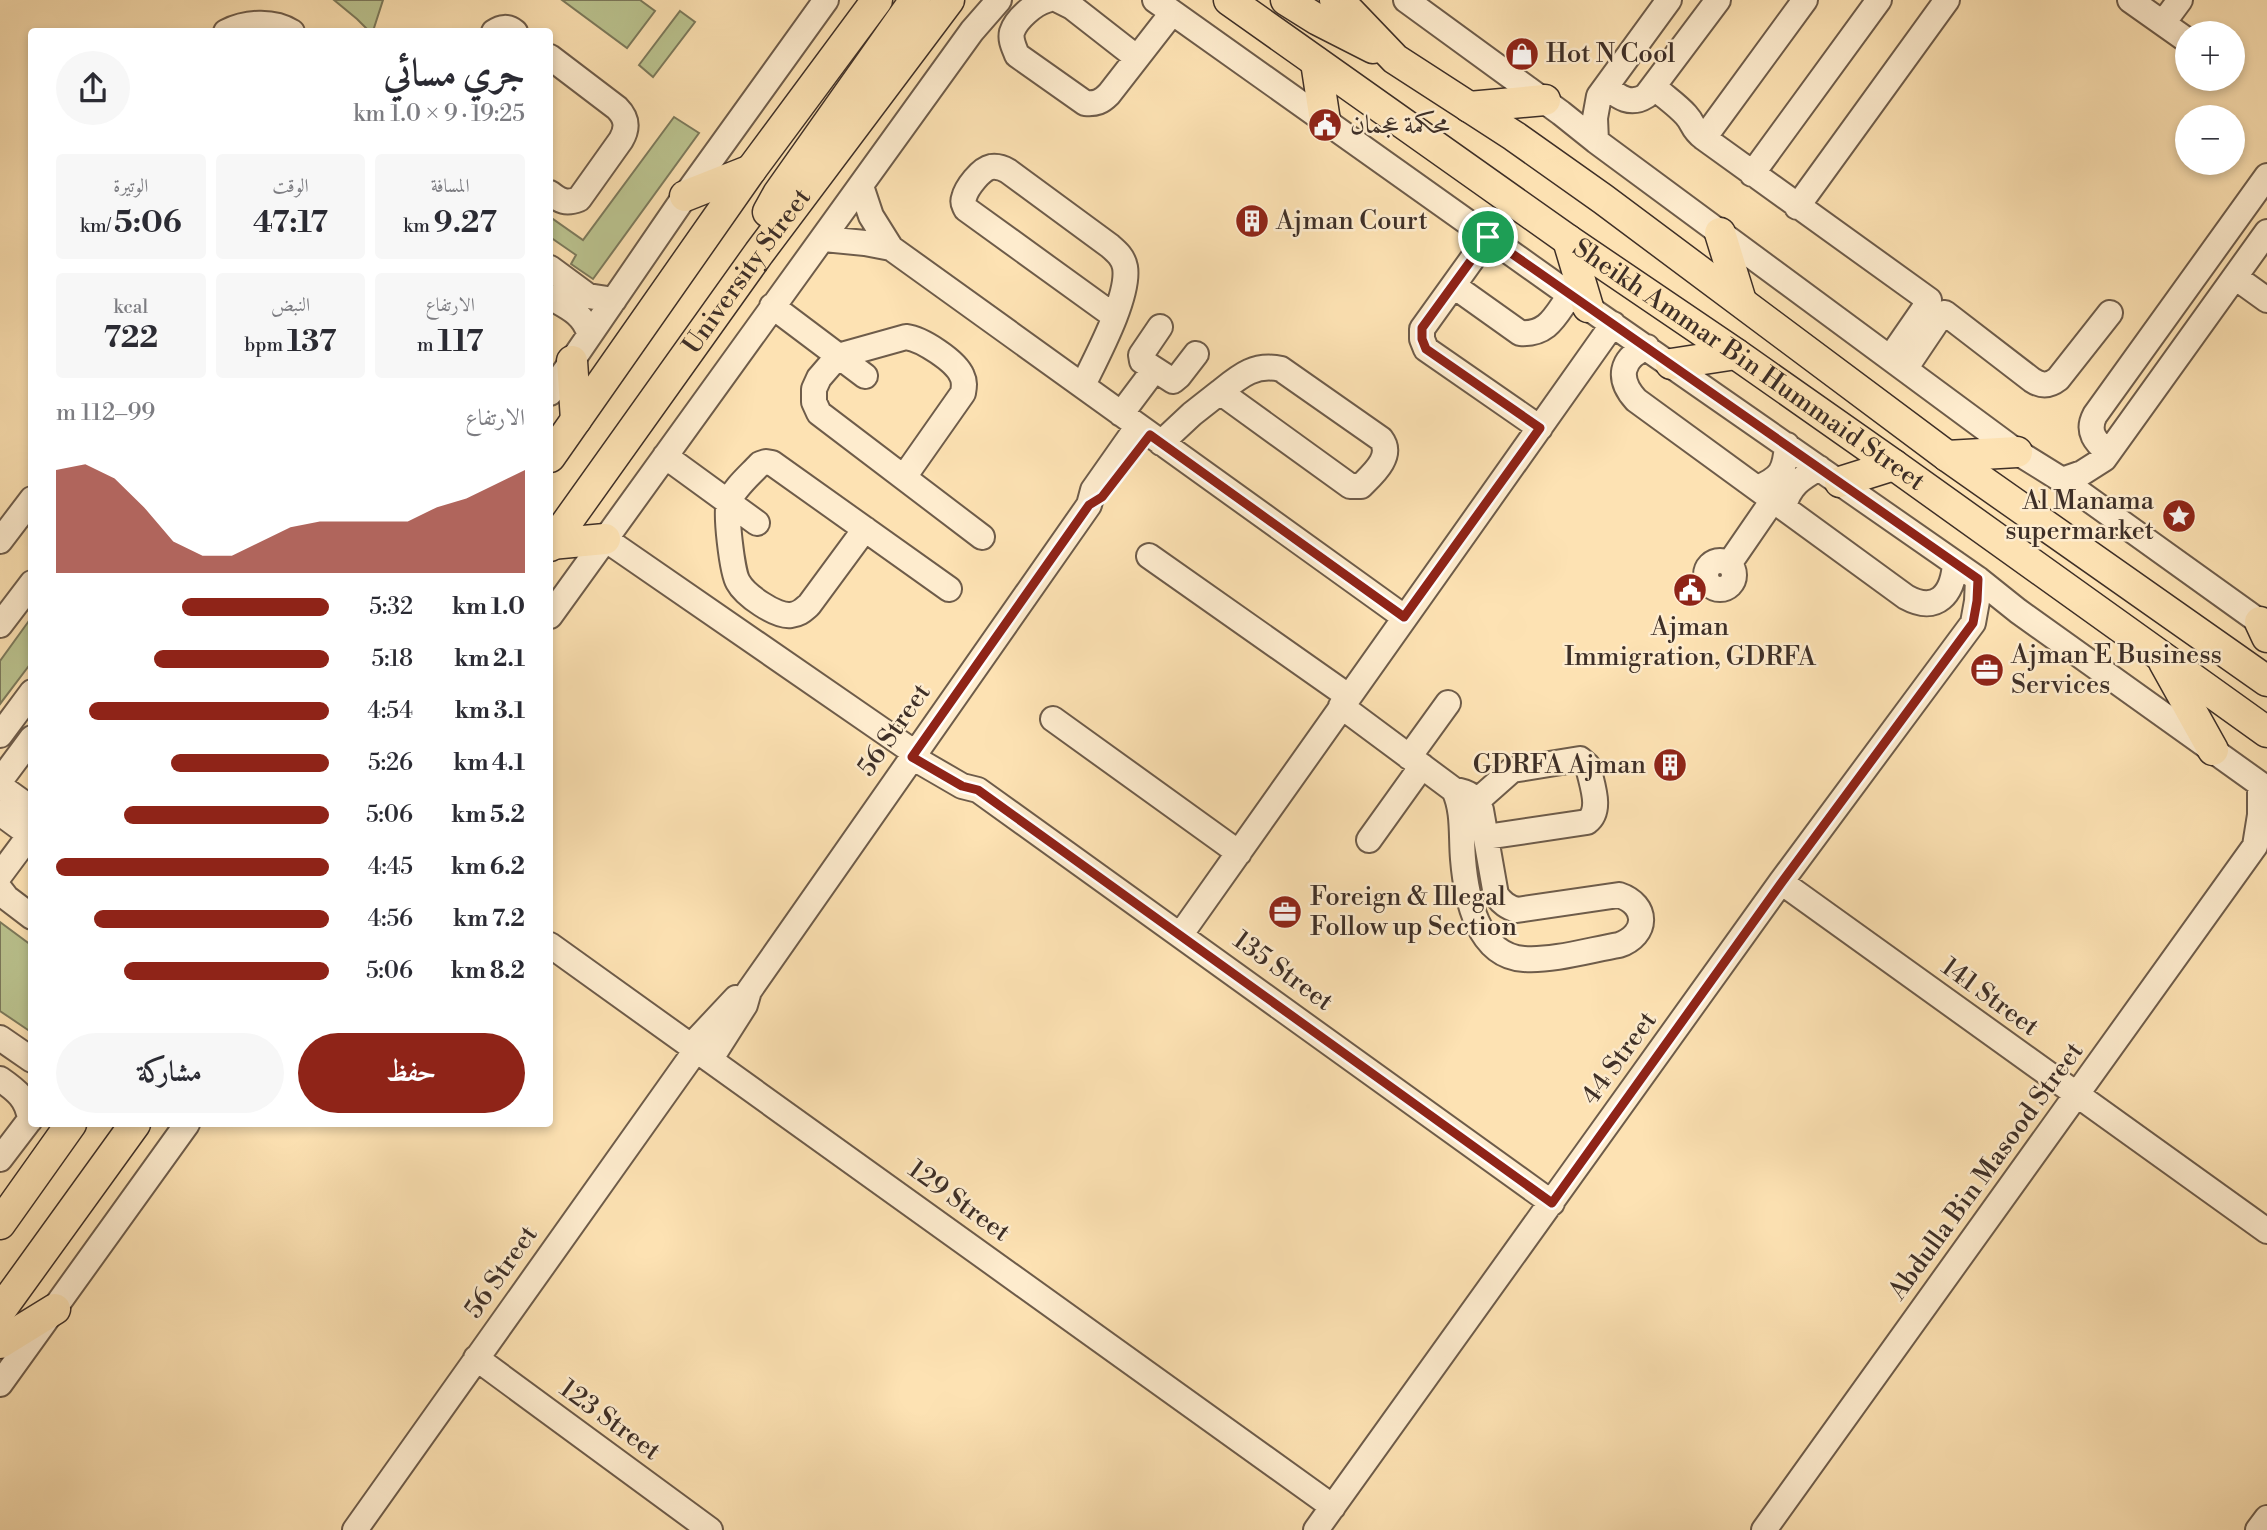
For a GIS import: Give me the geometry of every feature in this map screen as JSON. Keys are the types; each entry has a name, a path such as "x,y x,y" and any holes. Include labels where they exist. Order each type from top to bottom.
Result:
{"main road":[{"path":"759,253 763,225 778,194 915,0"},
{"name":"University Street","path":"553,541 759,253 941,12 961,0"},
{"name":"Sheikh Ammar Bin Hummaid Street","path":"1229,0 1568,240 1894,465 2267,732"},
{"path":"1286,0 1318,20 1395,59"},
{"name":"Sheikh Ammar Bin Hummaid Street","path":"1335,0 1395,59 1592,191 1947,456 2267,681"},
{"name":"University Street","path":"553,453 751,170 874,4"},
{"path":"1316,62 1325,121"},
{"path":"1468,107 1553,106"},
{"path":"685,197 751,170"},
{"path":"1720,233 1741,301"},
{"path":"1568,240 1579,301"},
{"path":"1671,364 1736,354"},
{"path":"572,361 576,420"},
{"path":"1947,456 2017,452"},
{"path":"1830,475 1894,465"},
{"path":"553,545 605,539"},
{"path":"2159,653 2213,750"},
{"path":"0,1224 69,1127"},
{"path":"0,1311 133,1127"},
{"path":"0,1343 55,1308"}],"street":[{"path":"553,389 589,333 826,0"},
{"path":"553,612 972,31 999,0"},
{"path":"1047,0 1033,7 1019,21 1013,30 1012,43 1017,55 1085,103 1094,104 1102,100 1136,57 1164,6 1488,237 1978,579 2018,611 2263,786"},
{"path":"1058,0 1136,57"},
{"path":"1406,0 1553,106 1596,141 2017,452 2100,506 2265,628"},
{"path":"1553,106 1581,107 1603,91 1669,0"},
{"path":"1603,91 1626,100 1648,93 1718,0"},
{"path":"1698,134 1805,0"},
{"path":"1752,174 1879,0"},
{"path":"1797,207 1947,0"},
{"path":"2130,0 2175,32"},
{"path":"2163,23 2180,0"},
{"path":"233,28 261,23 286,28"},
{"path":"553,59 617,108 626,123 626,132 579,199 561,201 553,195"},
{"path":"1596,141 1595,118 1603,91"},
{"path":"1648,93 1679,129 1698,134 2042,385 2058,380 2110,313"},
{"path":"1083,384 1114,316 1126,276 1125,264 1119,253 1001,167 986,169 964,196 966,209 1114,316"},
{"path":"2100,506 2099,487 2106,456 2092,436 2091,425 2095,415 2267,176"},
{"path":"861,186 871,216 891,248 1404,617"},
{"path":"2062,480 2082,473 2106,456 2267,232"},
{"path":"1488,237 1422,328 1422,339 1426,349 1540,428"},
{"path":"824,239 891,248"},
{"path":"2235,277 2267,300"},
{"path":"554,286 614,300"},
{"path":"554,286 587,325 589,333"},
{"path":"1454,286 1520,333 1532,334 1544,329 1579,301"},
{"path":"772,306 864,376"},
{"path":"1898,364 1936,308"},
{"path":"1181,934 1613,324"},
{"path":"1160,327 1141,358 1154,370 1172,381 1196,354"},
{"path":"904,477 963,393 964,383 961,372 924,342 906,337 838,356 819,378 814,389 814,402 819,413 982,537"},
{"path":"1647,347 1634,353 1626,363 1623,377 1627,390 1636,400 1906,597 1917,603 1929,604 1941,599 1950,590 1955,563"},
{"path":"1142,429 1220,391 1244,373 1268,366 1281,369 1381,439 1387,452 1361,486 1350,486 1220,391"},
{"path":"1142,429 1154,370"},
{"name":"56 Street","path":"355,1530 736,998 749,991 1089,505 1102,497 1142,429"},
{"path":"1729,564 1771,498 1772,482 1786,462 1787,445"},
{"path":"665,456 757,523"},
{"path":"865,529 809,605 800,614 788,616 775,612 747,595 737,581 732,565 729,502 760,464 772,463 865,529 949,589"},
{"path":"1771,498 1789,491 1795,483 1830,475"},
{"path":"0,541 28,504"},
{"name":"135 Street","path":"605,539 916,750 962,786 978,790 1552,1203"},
{"path":"1149,556 1345,701 1415,762 1454,790 1471,795 1481,810 1496,895 1508,908 1517,910 1619,895 1629,898 1637,905 1641,915 1637,935 1629,942 1619,945 1537,959 1521,959 1494,947 1483,935 1469,899 1460,806 1454,790"},
{"name":"44 Street","path":"1316,1530 1782,882 1973,623 1978,579"},
{"path":"0,625 28,588"},
{"path":"1973,623 2018,611"},
{"path":"0,735 28,697"},
{"path":"1369,840 1448,703"},
{"path":"1053,719 1239,853"},
{"path":"28,744 0,783 28,806"},
{"path":"1477,801 1512,770 1580,759 1588,765 1596,810 1593,818 1587,822 1486,838"},
{"name":"Abdulla Bin Masood Street","path":"1764,1530 2261,843 2259,815 2263,786"},
{"path":"0,813 28,832"},
{"path":"0,875 28,838"},
{"name":"141 Street","path":"1782,882 2267,1231"},
{"path":"0,890 28,914"},
{"name":"129 Street","path":"553,947 1333,1507"},
{"path":"16,1049 0,1077 20,1094 28,1108"},
{"path":"0,1159 28,1122"},
{"path":"0,1384 185,1127"},
{"name":"123 Street","path":"476,1358 709,1530"},
{"path":"2258,1530 2267,1518"}],"green space":[{"path":"334,0 383,0 374,28 366,28"},
{"path":"562,0 640,0 655,11 627,48"},
{"path":"680,11 695,22 653,77 639,65"},
{"path":"674,117 699,133 593,279 571,264 576,255 553,239 553,219 583,240"},
{"path":"28,622 28,667 0,704 0,661"},
{"path":"0,922 28,943 28,1030 0,1011"}],"place":[{"name":"Hot N Cool","path":"1522,54"},
{"name":"محكمة عجمان","path":"1325,125"},
{"name":"Ajman Court","path":"1252,221"},
{"name":"Al Manama supermarket","path":"2179,516"},
{"name":"Ajman Immigration, GDRFA","path":"1690,590"},
{"name":"Ajman E Business Services","path":"1987,670"},
{"name":"GDRFA Ajman","path":"1670,765"},
{"name":"Foreign & Illegal Follow up Section","path":"1285,912"}],"route":[{"path":"1488,237 1978,579 1973,623 1782,882 1552,1203 978,790 962,786 912,757 1089,505 1102,497 1150,435 1404,617 1540,428 1426,349 1422,339 1422,328 1488,237"}]}
